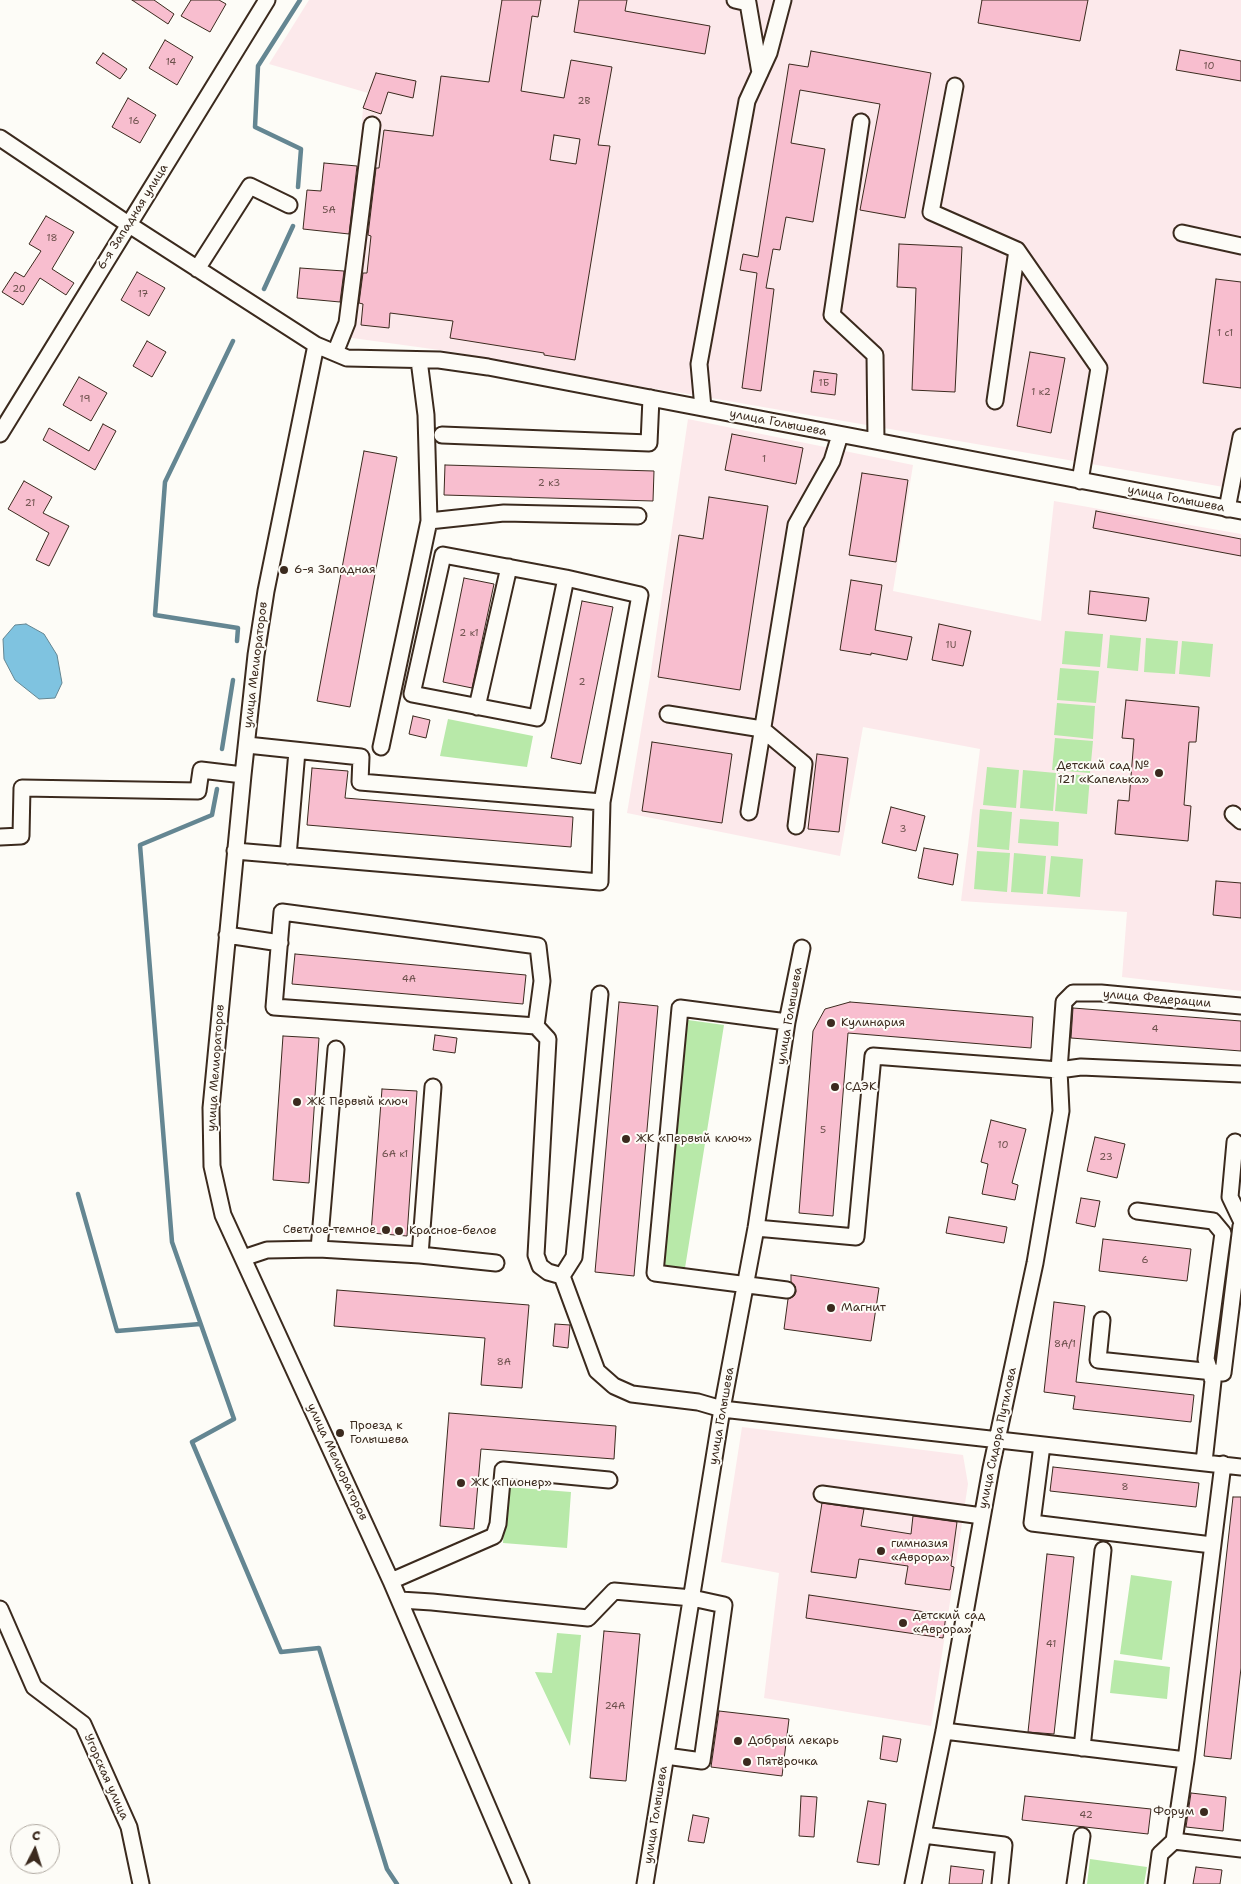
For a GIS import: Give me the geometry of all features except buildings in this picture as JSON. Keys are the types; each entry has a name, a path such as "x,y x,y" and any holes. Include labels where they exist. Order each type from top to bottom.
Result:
{"street":[{"name":"6-я Западная улица","path":"0,434 267,0"},
{"path":"735,0 748,3 760,73"},
{"path":"703,408 700,364 747,101 769,54 783,0"},
{"path":"955,86 931,212 1017,250 1099,368 1080,481"},
{"path":"861,122 832,315 875,355 876,441"},
{"path":"335,353 347,323 372,125"},
{"name":"улица Голышева","path":"0,138 128,224 316,345 347,358 439,360 488,367 1234,510"},
{"path":"197,269 250,186 289,205"},
{"path":"1182,233 1241,246"},
{"path":"995,401 1017,250"},
{"name":"улица Мелиораторов","path":"316,345 266,591 256,655 235,851 211,1108 212,1166 223,1215 400,1600 521,1884"},
{"path":"381,748 429,521 426,415 420,360"},
{"path":"442,435 649,443 651,398"},
{"path":"749,812 796,525 832,461 840,435"},
{"path":"1234,510 1241,437"},
{"path":"429,521 504,513 638,516"},
{"path":"235,851 600,882 602,802 640,595 566,578 443,555 412,694 537,718 566,578"},
{"path":"477,707 509,567"},
{"path":"668,714 762,729 804,764 796,826"},
{"path":"246,745 361,757 360,782 602,802"},
{"path":"288,856 297,750"},
{"path":"0,837 21,836 22,788 198,791 201,770 243,775"},
{"path":"536,1026 542,981 538,946 282,912 274,1007 536,1026 548,1040 536,1255 540,1266 548,1272 562,1276"},
{"path":"227,935 280,943"},
{"name":"улица Голышева","path":"645,1884 722,1409 756,1228 788,1022 802,948"},
{"name":"улица Федерации","path":"1073,993 1241,1006"},
{"name":"улица Сидора Путилова","path":"913,1884 944,1731 982,1516 1035,1263 1061,1111 1059,1070 1064,1002 1073,993"},
{"path":"562,1276 574,1257 600,994"},
{"path":"786,1290 655,1273 680,1008 788,1022"},
{"path":"319,1249 336,1049"},
{"path":"756,1228 856,1237 873,1056 1059,1070 1081,1067 1241,1074"},
{"path":"420,1255 433,1087"},
{"path":"1235,1142 1230,1197 1241,1220"},
{"path":"1137,1211 1213,1220 1223,1233 1206,1359 1213,1381 1204,1462"},
{"path":"1102,1320 1098,1360 1223,1373 1241,1226"},
{"path":"243,1258 267,1250 319,1249 496,1262"},
{"path":"562,1276 597,1371 614,1386 632,1394 698,1402 722,1409 1241,1467"},
{"path":"1042,1445 1032,1522 1212,1545"},
{"path":"1156,1884 1160,1854 1174,1841 1223,1464"},
{"path":"391,1581 494,1536 498,1524 503,1470 609,1480"},
{"path":"822,1494 982,1516"},
{"path":"1082,1748 1103,1550"},
{"path":"400,1600 588,1618 614,1591 692,1598 724,1605 702,1761 666,1756"},
{"name":"Угорская улица","path":"0,1610 34,1687 83,1724 129,1827 141,1884"},
{"path":"944,1731 1186,1760"},
{"path":"923,1834 1004,1845 1000,1884"},
{"path":"1075,1884 1082,1836"},
{"path":"1174,1841 1241,1849"}],"shaded area":[{"path":"309,0 1241,0 1241,490 605,381 454,352 345,337 363,108 368,93 269,64"},
{"path":"688,419 913,465 893,591 1041,621 1054,501 1241,534 1241,991 1122,977 1127,912 961,901 980,749 863,727 840,856 627,813 650,677"},
{"path":"742,1427 963,1455 968,1484 931,1726 764,1698 779,1573 721,1562"}],"green space":[{"path":"1065,631 1103,634 1100,667 1062,664"},
{"path":"1110,635 1141,638 1138,671 1107,668"},
{"path":"1146,638 1178,641 1175,674 1144,672"},
{"path":"1182,641 1213,644 1210,677 1179,674"},
{"path":"1060,668 1099,671 1096,703 1057,700"},
{"path":"1057,703 1095,706 1093,739 1054,735"},
{"path":"448,719 533,736 527,767 440,756"},
{"path":"1055,738 1093,741 1090,773 1052,770"},
{"path":"987,767 1019,770 1016,808 983,805"},
{"path":"1023,770 1056,773 1053,811 1020,808"},
{"path":"1058,773 1090,776 1087,814 1055,811"},
{"path":"980,809 1012,812 1009,850 977,847"},
{"path":"1020,819 1059,822 1058,846 1018,843"},
{"path":"977,851 1010,853 1007,892 974,889"},
{"path":"1014,853 1046,856 1043,894 1011,892"},
{"path":"1051,856 1083,859 1080,897 1047,894"},
{"path":"688,1020 724,1025 685,1268 663,1267"},
{"path":"507,1487 571,1492 567,1548 503,1543"},
{"path":"1131,1575 1172,1581 1162,1660 1120,1654"},
{"path":"557,1633 581,1635 570,1746 535,1672 552,1673"},
{"path":"1114,1660 1170,1667 1167,1699 1110,1693"},
{"path":"1090,1859 1147,1867 1144,1884 1087,1884"}],"water":[{"path":"26,624 44,634 57,655 62,683 55,698 39,699 15,680 4,659 3,639 15,625"}],"waterway":[{"path":"298,187 301,149 255,127 258,66 300,0"},
{"path":"264,289 293,226"},
{"path":"233,341 165,482 155,615 238,628 237,641"},
{"path":"222,749 233,680"},
{"path":"217,789 212,815 140,845 172,1242 234,1419 192,1442 281,1652 319,1648 387,1869 397,1884"},
{"path":"78,1194 117,1331 200,1324"}],"place":[{"name":"6-я Западная","path":"284,570"},
{"name":"Детский сад № 121 «Капелька»","path":"1159,773"},
{"name":"Кулинария","path":"831,1023"},
{"name":"СДЭК","path":"835,1087"},
{"name":"ЖК Первый ключ","path":"297,1102"},
{"name":"ЖК «Первый ключ»","path":"626,1139"},
{"name":"Светлое-темное","path":"386,1230"},
{"name":"Красное-белое","path":"399,1231"},
{"name":"Магнит","path":"831,1308"},
{"name":"Проезд к Голышева","path":"340,1433"},
{"name":"ЖК «Пионер»","path":"461,1483"},
{"name":"гимназия «Аврора»","path":"881,1551"},
{"name":"детский сад «Аврора»","path":"903,1623"},
{"name":"Добрый лекарь","path":"738,1741"},
{"name":"Пятёрочка","path":"747,1762"},
{"name":"Форум","path":"1204,1812"}]}
